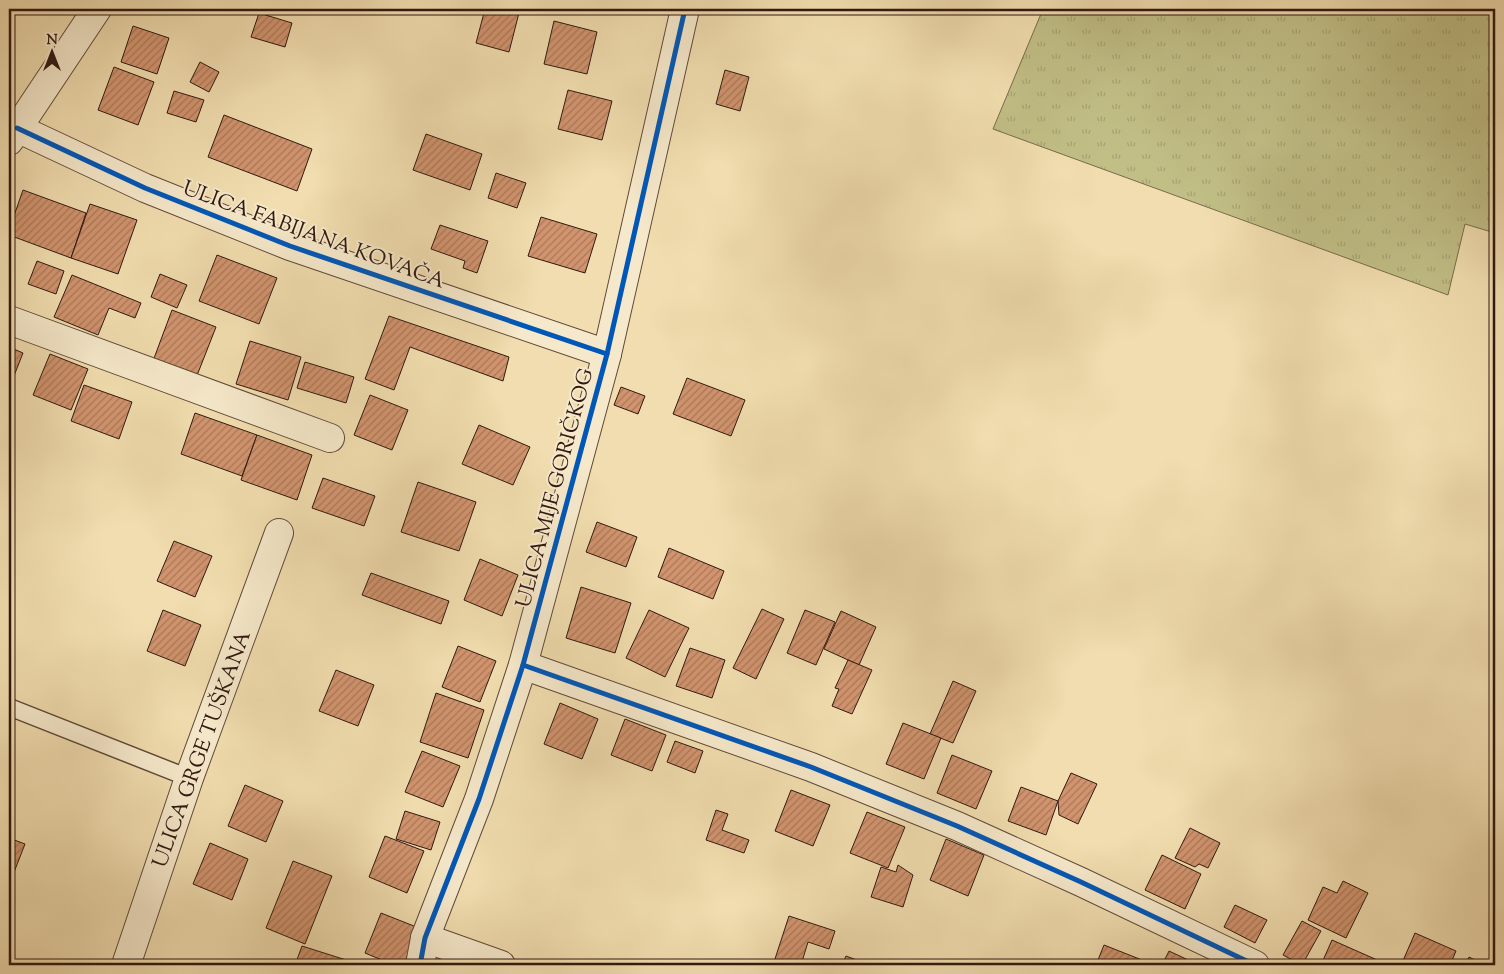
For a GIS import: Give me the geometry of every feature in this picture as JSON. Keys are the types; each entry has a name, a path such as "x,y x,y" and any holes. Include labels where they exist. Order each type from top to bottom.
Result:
{"street":[{"path":"13,135 97,9"},
{"name":"ULICA MIJE GORIČKOG","path":"420,965 425,938 478,799 523,665 607,354 685,9"},
{"name":"ULICA FABIJANA KOVAČA","path":"13,135 290,246 607,354"},
{"path":"9,320 330,438"},
{"name":"ULICA GRGE TUŠKANA","path":"126,965 189,778 279,533"},
{"path":"523,665 811,767 957,826 1255,965"},
{"path":"425,938 501,965"}],"lane":[{"path":"9,707 189,778"}],"green space":[{"path":"1043,9 1495,9 1495,233 1465,224 1448,295 993,129"}],"building":[{"path":"485,9 520,9 509,52 476,43"},
{"path":"259,13 292,23 285,47 251,37"},
{"path":"554,21 597,32 587,74 544,64"},
{"path":"133,26 169,38 157,74 121,62"},
{"path":"200,62 219,72 209,92 190,82"},
{"path":"114,67 154,82 138,125 98,110"},
{"path":"725,70 749,77 740,111 716,104"},
{"path":"568,90 612,101 602,140 558,129"},
{"path":"174,91 204,100 196,122 167,113"},
{"path":"224,115 312,149 297,191 208,157"},
{"path":"426,134 482,154 470,190 413,170"},
{"path":"496,173 526,183 517,208 488,198"},
{"path":"23,190 86,213 71,258 9,235"},
{"path":"90,204 137,220 118,274 71,258"},
{"path":"541,217 597,234 585,273 528,256"},
{"path":"440,225 488,241 477,273 463,268 465,261 431,249"},
{"path":"217,255 277,278 259,324 199,301"},
{"path":"37,261 64,271 56,294 28,284"},
{"path":"160,274 187,285 177,308 151,297"},
{"path":"72,275 141,303 135,318 109,308 98,335 54,317"},
{"path":"172,310 216,327 196,378 153,361"},
{"path":"389,316 509,357 503,381 410,347 394,390 365,379"},
{"path":"250,341 301,357 288,400 236,384"},
{"path":"9,347 23,353 10,386 9,385"},
{"path":"50,354 88,369 71,410 33,395"},
{"path":"305,362 354,377 346,403 297,388"},
{"path":"687,378 745,400 731,436 673,414"},
{"path":"84,385 132,402 119,439 71,421"},
{"path":"621,387 645,396 638,414 614,405"},
{"path":"370,395 408,410 392,450 354,435"},
{"path":"195,413 257,435 242,476 181,454"},
{"path":"479,425 530,447 513,485 462,464"},
{"path":"257,435 312,455 297,500 241,480"},
{"path":"323,478 375,496 364,526 312,508"},
{"path":"418,482 476,502 459,551 401,532"},
{"path":"597,522 637,537 626,567 586,552"},
{"path":"174,541 212,556 195,597 157,581"},
{"path":"669,548 724,571 713,599 658,577"},
{"path":"480,559 518,575 502,616 464,600"},
{"path":"371,573 449,601 441,624 362,595"},
{"path":"581,587 631,603 615,653 566,638"},
{"path":"762,609 784,619 756,679 733,668"},
{"path":"163,610 201,625 185,666 147,651"},
{"path":"649,610 689,628 665,677 626,658"},
{"path":"805,610 835,622 816,665 787,653"},
{"path":"841,611 876,627 859,665 824,649"},
{"path":"458,646 496,661 480,702 442,687"},
{"path":"690,648 725,660 712,698 676,686"},
{"path":"848,660 872,670 852,714 832,706 839,689 835,688"},
{"path":"336,670 374,685 358,726 319,711"},
{"path":"953,681 976,691 953,743 930,734"},
{"path":"436,693 484,710 468,758 420,742"},
{"path":"560,703 598,719 582,759 544,744"},
{"path":"625,719 666,735 652,771 611,755"},
{"path":"903,723 941,738 924,779 886,764"},
{"path":"675,741 703,751 695,773 667,762"},
{"path":"422,751 460,766 443,807 405,792"},
{"path":"952,755 992,771 976,809 937,793"},
{"path":"1071,773 1097,784 1078,824 1059,815 1058,801"},
{"path":"245,785 283,801 266,842 228,826"},
{"path":"1021,787 1058,801 1046,835 1008,821"},
{"path":"791,790 830,805 813,846 775,831"},
{"path":"716,810 728,814 722,830 749,840 744,853 706,840"},
{"path":"405,811 440,822 431,850 396,839"},
{"path":"867,812 905,827 888,868 850,853"},
{"path":"1190,828 1220,843 1208,868 1199,864 1195,867 1175,858"},
{"path":"385,836 424,851 407,893 369,877"},
{"path":"9,838 25,844 11,880 9,879"},
{"path":"946,839 984,855 968,896 930,880"},
{"path":"210,843 248,859 232,900 193,884"},
{"path":"1162,855 1201,874 1185,909 1145,890"},
{"path":"293,861 332,876 305,944 266,928"},
{"path":"898,865 913,875 903,907 871,897 881,867 896,872"},
{"path":"1343,881 1368,893 1346,938 1308,920 1323,887 1337,893"},
{"path":"1235,905 1267,920 1255,943 1224,927"},
{"path":"381,913 419,928 404,965 394,965 365,953"},
{"path":"789,916 835,931 829,949 808,942 801,965 773,965"},
{"path":"1302,921 1321,931 1302,965 1283,955"},
{"path":"1415,933 1456,951 1450,965 1407,965 1402,963"},
{"path":"1332,940 1384,963 1383,965 1321,965"},
{"path":"1104,945 1142,960 1140,965 1096,965"},
{"path":"302,946 362,965 295,965"},
{"path":"1169,951 1199,965 1162,965"},
{"path":"846,956 870,965 842,965"},
{"path":"1469,957 1485,965 1465,965"}],"cycle path":[{"path":"420,965 425,938 479,799 523,665 607,354 685,9"},
{"path":"17,128 145,188 290,246 607,354"},
{"path":"523,665 811,767 957,826 1081,882 1255,965"}]}
